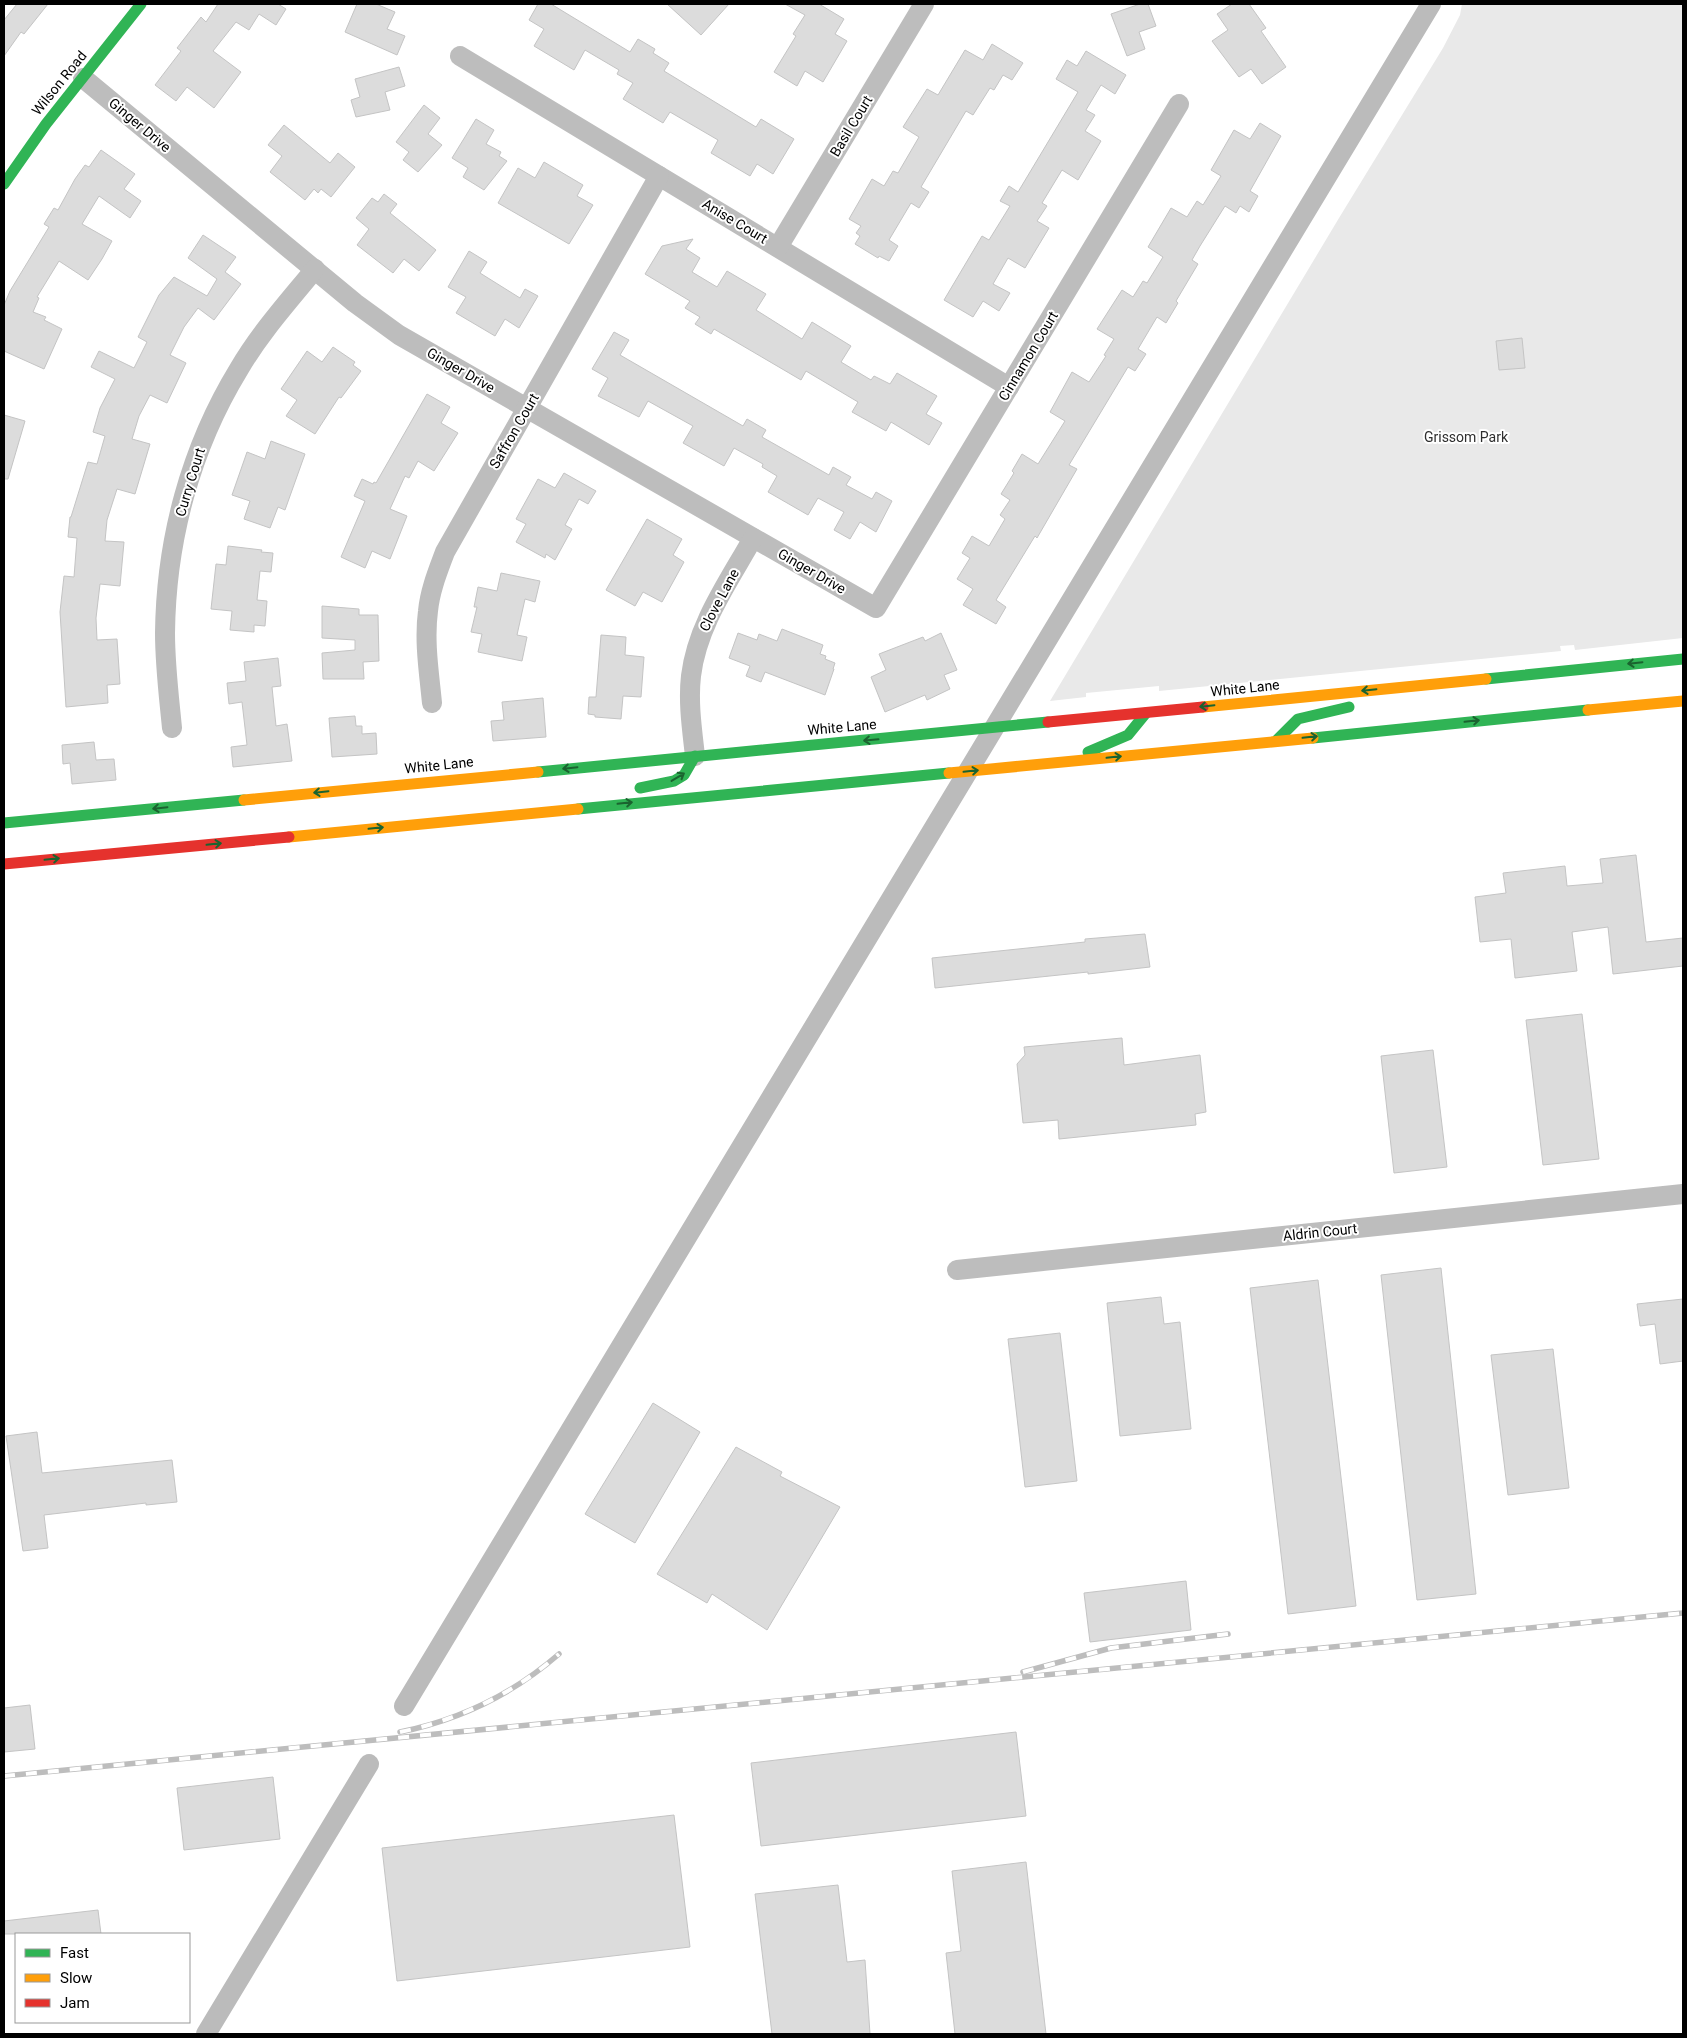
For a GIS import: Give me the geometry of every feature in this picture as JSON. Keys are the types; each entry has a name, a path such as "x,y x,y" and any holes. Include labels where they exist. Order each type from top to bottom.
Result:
{"main road":[{"name":"Wilson Road","path":"4,184 46,124 141,4"},
{"name":"White Lane","path":"4,823 1036,724 1683,658"},
{"path":"1277,740 1298,719 1455,682"},
{"path":"4,864 1683,701"},
{"path":"1064,762 1128,735 1146,713"},
{"path":"529,813 674,781 684,775 694,756"}],"street":[{"name":"Basil Court","path":"778,247 924,4"},
{"name":"Anise Court","path":"460,56 1010,386"},
{"name":"Ginger Drive","path":"83,78 355,303 400,335 876,608"},
{"name":"Cinnamon Court","path":"876,608 1179,104"},
{"name":"Saffron Court","path":"432,703 426,640 428,610 434,580 445,552 659,176"},
{"name":"Curry Court","path":"172,728 165,635 166,592 173,540 183,497 200,447 217,408 238,369 263,333 314,269"},
{"name":"Clove Lane","path":"694,756 690,702 691,675 697,646 706,623 753,538"},
{"name":"Aldrin Court","path":"956,1270 1683,1194"}],"green space":[{"name":"Grissom Park","path":"1462,4 1683,4 1683,638 1575,650 1574,645 1560,646 1561,651 1159,691 1159,686 1086,693 1086,697 1050,701 1443,48 1460,15"}],"building":[{"path":"17,4 48,4 24,34 21,32 4,56 4,20"},
{"path":"218,4 278,4 286,9 276,25 259,14 249,30 236,22 213,51 241,72 214,108 187,87 176,101 155,85 181,51 177,48 201,17 206,22"},
{"path":"357,4 376,4 395,12 387,29 405,36 397,55 345,32"},
{"path":"538,4 551,4 630,52 638,39 655,49 653,53 669,63 664,71 756,127 761,119 794,139 773,174 757,164 750,176 711,153 718,140 670,112 663,123 623,99 633,83 617,74 619,70 585,50 574,70 534,46 544,29 529,20"},
{"path":"667,4 729,4 701,35"},
{"path":"785,4 819,4 844,19 835,34 847,41 823,82 805,71 797,86 774,72 796,36 793,34 805,15"},
{"path":"1140,4 1148,4 1156,26 1139,32 1145,49 1127,56 1111,14"},
{"path":"1232,4 1249,4 1266,28 1261,31 1286,67 1262,84 1251,69 1239,77 1212,41 1228,30 1217,14"},
{"path":"992,44 1023,63 1012,80 1003,75 994,90 990,88 973,115 966,111 921,187 929,192 919,208 911,203 889,240 898,246 889,261 879,256 878,258 855,244 860,236 856,233 861,226 849,219 872,179 884,186 893,171 898,173 919,137 903,127 927,89 938,95 965,50 983,60"},
{"path":"1086,51 1126,75 1115,94 1101,85 1086,110 1095,115 1085,131 1101,141 1078,180 1062,170 1042,203 1047,206 1037,221 1049,228 1025,268 1008,258 993,284 1010,293 999,311 983,301 973,317 944,300 982,236 989,240 1010,206 1000,201 1009,186 1018,192 1078,92 1056,79 1067,60 1077,66"},
{"path":"399,67 405,86 385,92 390,110 356,117 351,100 360,97 355,79"},
{"path":"424,105 440,118 428,134 442,145 418,172 403,160 409,152 396,142"},
{"path":"476,119 494,130 486,144 501,152 499,156 507,161 484,190 463,177 468,168 452,158"},
{"path":"1260,123 1281,136 1250,191 1258,196 1249,212 1240,206 1236,213 1225,206 1200,246 1192,260 1198,264 1176,301 1178,303 1166,323 1157,317 1138,349 1146,354 1135,371 1128,367 1069,465 1077,469 1037,538 1035,536 996,600 1006,607 996,624 963,605 973,589 957,579 970,558 962,553 972,536 989,546 1005,519 1000,515 1010,500 1001,494 1014,473 1012,471 1022,454 1038,464 1065,421 1050,412 1072,372 1089,382 1106,356 1104,355 1114,339 1097,329 1122,290 1133,297 1143,281 1147,283 1163,257 1148,247 1171,208 1187,217 1197,201 1203,205 1221,176 1211,170 1234,130 1250,139"},
{"path":"284,125 330,163 338,153 355,167 331,197 321,189 318,193 314,189 305,200 270,172 282,156 268,145"},
{"path":"101,150 135,174 124,189 141,201 130,218 99,196 82,224 112,241 102,259 88,280 59,261 37,297 39,298 33,312 46,317 44,320 62,329 44,369 4,351 4,305 10,291 49,227 44,224 54,208 58,210 85,165 89,167"},
{"path":"544,162 583,185 577,196 593,205 569,244 498,203 518,168 535,178"},
{"path":"384,194 397,204 390,213 436,250 419,271 404,259 393,273 357,245 369,229 356,218 372,198 378,202"},
{"path":"203,235 236,257 225,272 241,284 214,320 198,308 184,327 170,355 186,363 167,403 150,395 139,416 132,439 150,444 135,494 117,489 107,520 105,541 124,542 120,586 100,584 96,618 97,640 117,639 120,684 107,685 108,703 66,707 60,612 64,576 74,577 77,538 68,537 70,517 88,462 97,464 105,436 93,432 100,408 115,379 91,367 99,351 134,368 147,342 138,337 159,295 174,277 207,296 217,279 188,258"},
{"path":"693,239 686,249 700,258 692,272 717,287 727,271 766,294 756,310 802,339 812,322 851,346 841,362 871,380 874,376 890,384 897,373 937,396 926,414 942,423 929,445 891,422 886,431 852,412 858,402 806,371 801,380 714,329 711,334 695,324 700,317 685,308 690,301 645,274 662,246"},
{"path":"469,251 487,262 480,273 520,298 525,289 538,296 519,328 505,319 495,336 456,313 466,297 448,287"},
{"path":"614,332 629,340 620,355 743,426 747,419 766,430 762,437 829,475 833,467 851,477 846,485 872,499 876,492 892,501 876,532 860,522 850,539 834,530 844,512 818,498 808,515 768,492 777,476 762,467 763,464 734,448 724,466 683,443 693,426 648,401 639,417 598,396 608,378 592,369"},
{"path":"1522,338 1525,368 1499,370 1496,341"},
{"path":"333,347 355,362 353,365 361,371 341,398 339,397 315,434 286,416 297,400 281,389 307,351 322,362"},
{"path":"427,394 450,407 441,423 458,433 434,471 418,461 409,478 405,476 390,509 407,516 390,559 372,551 365,568 341,557 365,501 354,496 362,479 373,484 374,482 376,483"},
{"path":"4,415 25,421 8,479 4,479"},
{"path":"271,441 305,454 285,510 278,507 270,528 244,519 250,501 232,495 247,452 265,459"},
{"path":"564,473 596,491 588,504 579,499 565,525 572,529 555,560 546,554 545,558 516,542 526,524 516,519 538,479 555,488"},
{"path":"647,519 682,539 673,555 684,562 662,602 643,592 635,606 606,590"},
{"path":"228,546 273,553 271,572 260,571 257,600 267,601 265,626 254,625 254,632 230,630 232,611 211,609 216,564 226,565"},
{"path":"501,573 540,581 535,602 525,599 517,635 527,637 522,661 478,652 482,634 471,632 477,607 474,607 478,587 497,591"},
{"path":"322,606 359,609 359,615 378,615 379,661 363,662 364,679 323,679 322,653 355,650 355,640 322,638"},
{"path":"782,629 823,645 820,654 826,656 825,659 835,663 825,695 765,672 761,682 746,676 750,666 729,658 738,633 757,640 759,634 777,641"},
{"path":"941,633 957,670 944,675 950,689 927,700 925,695 885,712 871,677 886,670 879,654 923,637 925,641"},
{"path":"601,635 626,637 625,655 644,657 641,697 623,696 621,719 595,717 595,715 588,714 589,697 596,697"},
{"path":"278,658 281,686 272,687 276,726 287,724 292,761 233,767 231,747 247,745 242,702 229,704 227,683 246,681 244,662"},
{"path":"543,698 546,737 493,741 491,721 504,720 502,702"},
{"path":"355,716 356,726 362,726 362,734 376,733 377,754 332,757 329,718"},
{"path":"94,742 96,760 114,759 116,780 72,784 70,763 63,764 62,745"},
{"path":"1636,855 1646,942 1683,938 1683,966 1613,974 1608,927 1572,932 1577,971 1515,978 1511,939 1480,942 1475,897 1506,893 1503,873 1565,866 1567,886 1603,883 1600,859"},
{"path":"1145,934 1150,967 935,988 932,958 1085,942 1085,939"},
{"path":"1582,1014 1599,1159 1543,1165 1526,1020"},
{"path":"1122,1038 1124,1065 1200,1055 1206,1112 1195,1114 1196,1125 1059,1139 1058,1120 1023,1123 1017,1064 1025,1055 1024,1047"},
{"path":"1433,1050 1447,1167 1394,1173 1381,1056"},
{"path":"1441,1268 1476,1594 1417,1600 1381,1275"},
{"path":"1318,1280 1356,1606 1288,1614 1250,1288"},
{"path":"1161,1297 1164,1324 1180,1322 1191,1429 1120,1436 1107,1303"},
{"path":"1683,1299 1683,1361 1660,1364 1655,1324 1640,1326 1637,1304"},
{"path":"1060,1333 1077,1481 1025,1487 1008,1339"},
{"path":"1553,1349 1569,1488 1508,1495 1491,1355"},
{"path":"653,1403 700,1432 635,1543 585,1514"},
{"path":"37,1432 42,1473 172,1460 177,1502 146,1505 146,1503 44,1515 48,1548 23,1551 6,1436"},
{"path":"736,1447 782,1472 780,1476 840,1507 767,1630 712,1594 707,1603 657,1574"},
{"path":"1186,1581 1191,1630 1090,1642 1084,1593"},
{"path":"30,1705 35,1749 4,1752 4,1708"},
{"path":"1016,1732 1026,1816 761,1846 751,1763"},
{"path":"273,1777 280,1839 184,1850 177,1788"},
{"path":"674,1815 690,1947 397,1981 382,1848"},
{"path":"1026,1862 1046,2034 955,2034 946,1953 961,1951 952,1871"},
{"path":"838,1885 847,1962 865,1960 870,2034 772,2034 755,1894"},
{"path":"98,1910 101,1933 4,1934 4,1921"}],"waterway":[{"path":"404,1706 1431,4"},
{"path":"206,2034 369,1764"}],"railway":[{"path":"4,1776 1683,1613"},
{"path":"1023,1672 1111,1648 1228,1634"},
{"path":"400,1732 422,1727 484,1704 523,1681 559,1654"}],"traffic: fast":[{"path":"4,184 46,124 141,4"},
{"path":"1486,679 1683,659"},
{"path":"1277,740 1298,719 1349,707"},
{"path":"1313,738 1588,710"},
{"path":"1088,752 1128,735 1146,713"},
{"path":"538,772 1048,722"},
{"path":"640,788 674,781 684,775 695,756"},
{"path":"578,809 949,773"},
{"path":"4,823 244,800"}],"traffic: slow":[{"path":"1203,707 1486,679"},
{"path":"1588,710 1683,701"},
{"path":"949,773 1313,738"},
{"path":"244,800 538,772"},
{"path":"289,837 578,809"}],"traffic: jam":[{"path":"1048,722 1203,707"},
{"path":"4,864 289,837"}]}
